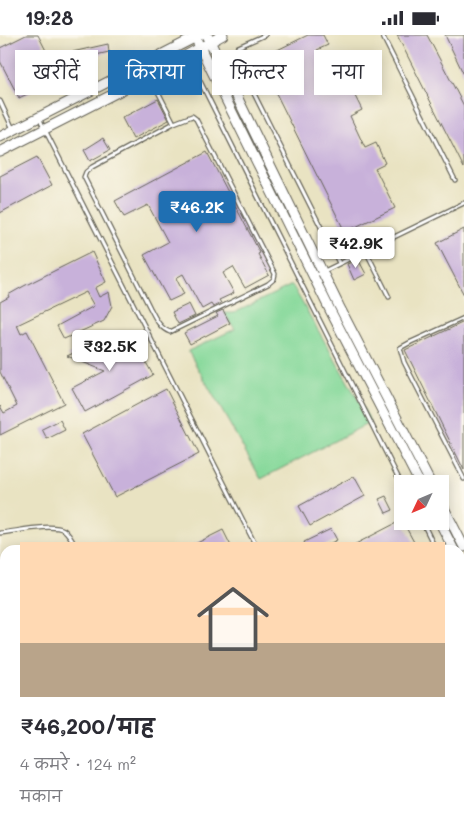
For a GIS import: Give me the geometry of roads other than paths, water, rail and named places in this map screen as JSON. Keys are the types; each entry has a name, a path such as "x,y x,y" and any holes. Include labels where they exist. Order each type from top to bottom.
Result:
{"street":[{"path":"196,50 208,39 223,35"},
{"path":"0,137 197,36 200,48 415,475"},
{"path":"208,39 426,475"},
{"path":"0,152 110,95"},
{"path":"449,518 463,545"},
{"path":"444,530 451,545"}],"lane":[{"path":"265,35 238,47 234,54 340,263"},
{"path":"382,35 455,180"},
{"path":"202,84 397,475"},
{"path":"159,95 174,123"},
{"path":"0,101 14,130"},
{"path":"192,116 196,119 275,274 274,279 268,284 170,332 158,323 84,177 86,172 92,167 174,123 192,116"},
{"path":"39,117 255,545"},
{"path":"314,276 464,203"},
{"path":"366,251 389,297"},
{"path":"464,319 411,342 400,349 404,362 464,479"},
{"path":"0,533 53,527 64,530 74,545"},
{"path":"426,530 434,545"}]}
